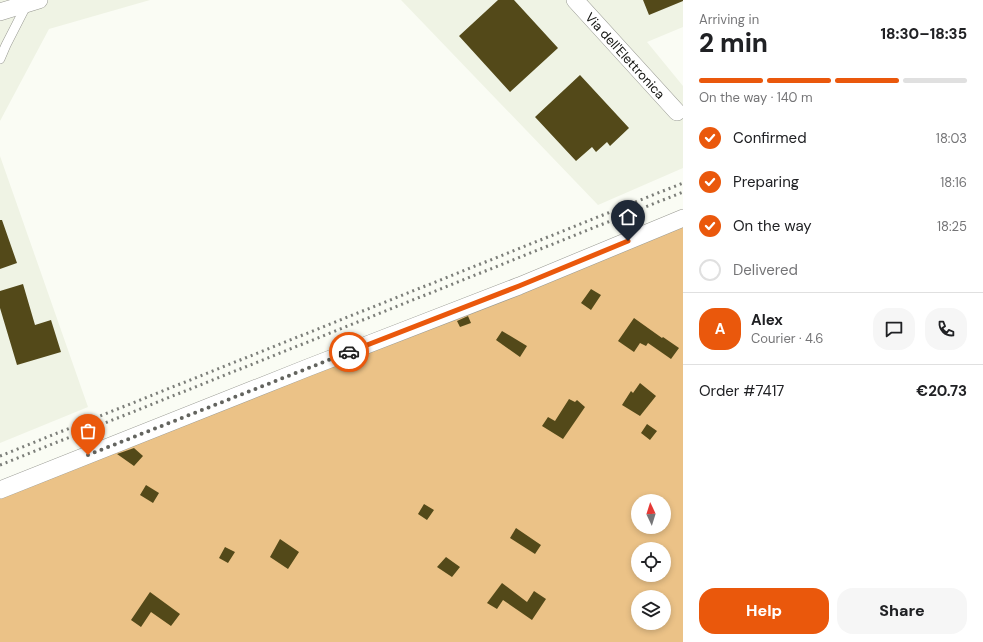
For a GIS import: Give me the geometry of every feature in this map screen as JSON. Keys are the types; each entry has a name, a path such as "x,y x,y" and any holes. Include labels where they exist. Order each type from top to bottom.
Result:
{"street":[{"name":"Via dell'Elettronica","path":"575,0 676,112"},
{"path":"0,12 33,2"},
{"path":"0,490 519,286 683,218"}],"lane":[{"path":"0,59 6,44 33,2"}],"shaded area":[{"path":"0,0 150,0 49,29 0,121"},
{"path":"401,0 683,0 683,27 647,42 683,86 683,168 598,205"},
{"path":"0,156 88,407 0,443"},
{"path":"683,222 683,642 0,642 0,496"}],"building":[{"path":"498,0 514,0 558,48 510,92 459,36"},
{"path":"643,0 683,0 683,1 649,15"},
{"path":"580,75 629,128 610,146 607,142 596,152 592,147 576,161 535,117"},
{"path":"0,220 2,220 17,263 0,269"},
{"path":"23,284 35,325 51,320 61,352 17,365 0,308 0,291"},
{"path":"591,289 601,295 591,310 581,303"},
{"path":"468,316 471,323 460,327 457,321"},
{"path":"634,318 679,348 671,359 648,343 646,346 640,343 634,352 618,341"},
{"path":"502,331 527,346 520,357 496,340"},
{"path":"640,383 656,396 640,416 622,405 631,391 633,393"},
{"path":"569,399 575,402 577,400 585,407 563,439 542,426 548,417 555,421"},
{"path":"647,424 657,431 650,440 641,433"},
{"path":"134,448 143,456 134,466 117,454"},
{"path":"146,485 159,493 153,503 140,495"},
{"path":"424,504 434,510 427,520 418,514"},
{"path":"516,528 541,545 535,554 510,538"},
{"path":"280,539 299,552 288,569 270,557"},
{"path":"225,547 235,552 228,563 219,558"},
{"path":"446,557 460,567 452,577 437,567"},
{"path":"502,583 527,602 534,591 546,599 532,620 503,600 497,609 487,603"},
{"path":"150,592 180,614 171,626 151,612 141,627 131,620"}],"railway":[{"path":"0,456 683,183"},
{"path":"0,465 683,192"}],"way so far":[{"path":"88,455 349,352"}],"route":[{"path":"349,352 519,286 628,241"}]}
